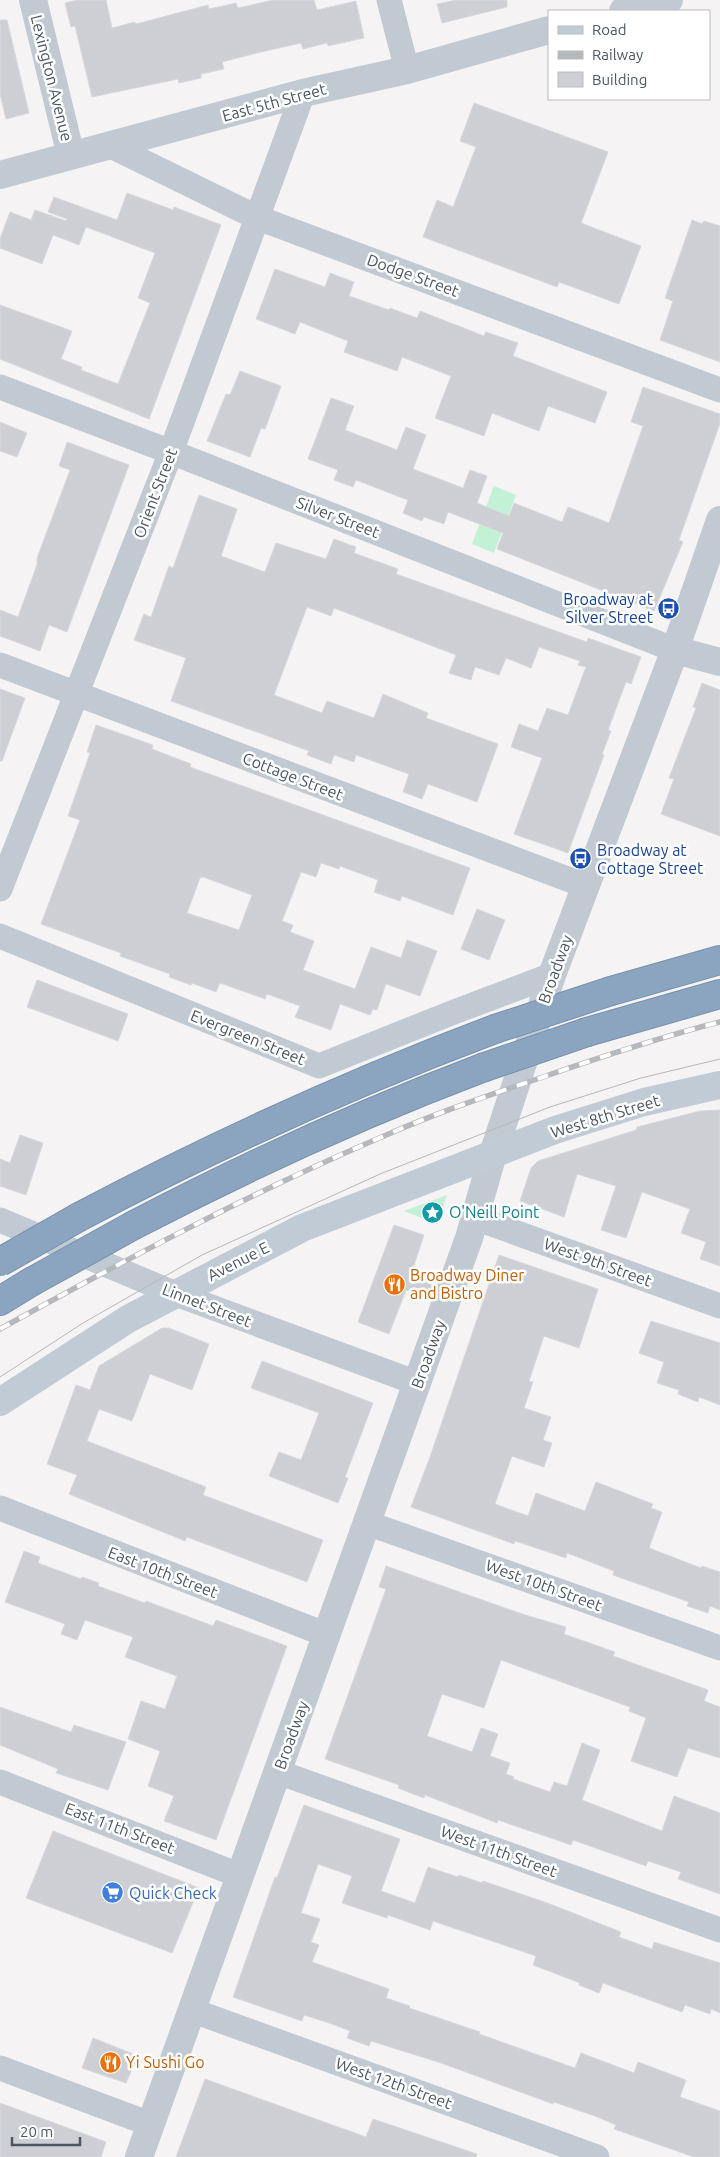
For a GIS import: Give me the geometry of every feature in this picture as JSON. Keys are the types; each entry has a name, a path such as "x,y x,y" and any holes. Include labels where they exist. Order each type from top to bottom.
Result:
{"highway":[{"path":"0,1262 79,1217 275,1119 423,1056 495,1029 611,991 720,960"},
{"path":"0,1301 31,1282 206,1188 366,1114 482,1068 587,1032 720,994"}],"main road":[{"name":"West 8th Street","path":"493,1154 555,1130 644,1102 720,1085"},
{"name":"Avenue E","path":"0,1402 128,1319 302,1228 493,1154"}],"street":[{"name":"Lexington Avenue","path":"33,0 71,156"},
{"path":"389,0 407,70"},
{"path":"627,10 669,0"},
{"name":"East 5th Street","path":"0,175 303,93 407,70 548,30"},
{"name":"Orient Street","path":"0,889 171,452 303,93"},
{"name":"Dodge Street","path":"111,146 258,218 720,390"},
{"name":"Silver Street","path":"0,387 171,452 675,650"},
{"name":"Broadway","path":"139,2157 475,1218 493,1154 552,975 675,650 720,520"},
{"path":"675,650 720,662"},
{"name":"Cottage Street","path":"0,665 586,886"},
{"name":"Evergreen Street","path":"0,936 319,1066 552,975"},
{"name":"West 9th Street","path":"475,1218 720,1306"},
{"name":"Linnet Street","path":"0,1220 176,1294 417,1383"},
{"name":"East 10th Street","path":"0,1508 326,1635"},
{"name":"West 10th Street","path":"367,1523 720,1648"},
{"name":"West 11th Street","path":"278,1772 720,1930"},
{"name":"East 11th Street","path":"0,1782 241,1876"},
{"name":"West 12th Street","path":"191,2010 597,2157"},
{"path":"0,2068 150,2124"}],"green space":[{"path":"494,486 516,495 494,553 472,544"},
{"path":"447,1195 437,1224 404,1211"}],"building":[{"path":"78,0 106,0 112,28 135,22 136,24 208,5 209,9 236,3 238,8 273,0 314,0 317,10 356,1 364,38 328,46 327,43 303,49 301,43 222,62 224,69 201,74 201,78 179,83 178,79 92,97 75,26 71,27 65,3"},
{"path":"456,0 507,0 507,7 442,23 437,4"},
{"path":"0,20 7,20 29,113 6,119 0,94"},
{"path":"474,103 608,152 581,223 641,246 619,304 559,282 557,287 423,237 437,200 453,207 476,147 460,141"},
{"path":"127,193 173,210 174,207 221,225 149,419 0,359 0,305 72,331 61,359 82,367 81,370 118,384 150,303 138,298 155,253 86,227 79,245 53,235 42,264 0,248 0,239 10,212 31,220 35,210 66,221 67,219 48,212 54,197 117,220"},
{"path":"692,220 702,224 704,221 720,226 720,362 660,340 673,301 665,298"},
{"path":"275,269 325,287 330,273 354,282 349,296 417,318 420,311 484,336 486,332 518,343 513,356 607,392 595,423 548,406 539,431 492,413 484,436 435,418 451,376 402,357 397,371 344,352 348,341 300,322 295,334 256,319"},
{"path":"240,371 281,386 265,429 261,428 250,457 207,441 226,394 230,395"},
{"path":"643,387 720,414 720,423 679,540 683,542 654,611 497,549 503,533 448,512 444,524 424,517 422,521 403,513 408,500 356,480 353,487 334,480 338,470 308,459 331,398 354,406 345,430 397,450 406,427 426,435 413,469 463,488 470,470 487,476 477,503 509,516 514,503 562,522 568,507 609,523 643,426 631,422"},
{"path":"0,422 27,433 17,457 0,451"},
{"path":"67,442 129,465 67,632 49,625 40,651 0,636 0,610 18,617 37,565 37,558 70,470 59,466"},
{"path":"199,495 237,509 221,556 265,572 276,543 326,559 334,539 356,547 354,553 398,569 396,574 587,642 588,638 641,657 631,684 626,682 608,730 611,731 602,754 604,755 568,853 514,834 542,758 511,747 519,724 538,731 547,708 568,715 586,667 578,665 580,661 539,647 531,668 506,658 499,675 475,667 471,680 449,673 456,655 334,608 331,616 307,607 274,695 322,713 327,701 374,718 383,694 428,713 426,718 498,744 477,802 428,784 422,799 403,792 409,774 356,755 354,762 334,755 331,764 307,755 309,751 171,701 186,658 134,640 144,614 151,617 169,566 173,568"},
{"path":"702,683 720,690 720,836 661,814 674,779 669,778 696,708 693,707"},
{"path":"0,689 25,698 2,761 0,761"},
{"path":"96,725 153,745 152,749 191,764 190,767 470,868 453,915 402,896 400,901 374,892 378,880 340,866 339,869 321,863 316,877 301,872 282,921 293,925 290,932 314,941 303,970 355,989 371,947 401,958 407,940 437,951 420,996 386,984 377,1010 373,1009 370,1015 340,1004 331,1030 295,1017 300,1006 267,994 265,999 220,983 216,992 192,983 191,985 169,977 170,974 120,956 121,953 41,924 80,820 68,816 90,753 87,752","holes":["203,877 252,895 239,930 187,913 200,878"]},
{"path":"477,909 505,920 489,960 461,949"},
{"path":"37,980 128,1014 118,1041 27,1007"},
{"path":"720,1110 720,1266 700,1259 706,1242 681,1233 690,1209 642,1192 626,1238 601,1230 616,1186 577,1174 564,1217 520,1201 531,1168 538,1161 636,1130 637,1127 700,1111"},
{"path":"20,1135 43,1143 26,1195 0,1186 0,1159 10,1163"},
{"name":"Broadway Diner and Bistro","path":"394,1225 424,1235 411,1274 435,1287 431,1299 406,1290 389,1334 358,1322"},
{"path":"499,1255 598,1289 579,1348 544,1336 529,1381 533,1382 524,1408 551,1417 543,1440 552,1443 544,1467 512,1456 495,1504 528,1516 536,1493 585,1511 596,1482 653,1504 651,1508 662,1512 649,1548 701,1568 702,1566 720,1572 720,1610 710,1606 708,1613 687,1606 689,1602 613,1575 614,1571 567,1553 566,1558 515,1541 514,1544 411,1507"},
{"path":"651,1321 720,1343 720,1405 699,1397 698,1402 678,1394 679,1390 657,1383 664,1362 639,1353"},
{"path":"162,1328 169,1328 209,1344 192,1390 150,1374 132,1421 99,1409 87,1441 206,1487 203,1495 323,1540 307,1582 187,1537 185,1541 69,1494 77,1475 47,1464 76,1385 90,1390 99,1366"},
{"path":"262,1361 373,1403 345,1477 348,1478 338,1503 269,1476 279,1452 301,1460 319,1413 251,1388"},
{"path":"24,1551 40,1557 38,1563 81,1579 82,1577 99,1583 98,1586 145,1603 146,1601 213,1626 216,1620 287,1646 216,1840 164,1821 174,1796 148,1786 160,1751 128,1739 141,1701 165,1709 177,1676 125,1657 133,1637 85,1620 77,1640 61,1634 65,1624 5,1602"},
{"path":"386,1566 522,1614 566,1627 564,1634 615,1652 613,1656 708,1690 704,1701 720,1707 720,1758 688,1748 677,1777 631,1761 646,1718 629,1711 630,1707 501,1660 484,1708 442,1694 427,1736 472,1752 481,1728 498,1734 490,1756 510,1763 506,1774 514,1777 513,1779 550,1792 554,1782 567,1786 582,1743 600,1750 582,1800 662,1831 674,1796 720,1813 720,1894 678,1879 681,1872 648,1861 646,1866 573,1840 571,1845 498,1820 497,1823 425,1795 424,1798 398,1788 399,1785 325,1759 386,1589 379,1587"},
{"path":"0,1707 71,1732 74,1725 126,1742 108,1790 56,1773 58,1769 0,1745"},
{"path":"304,1805 400,1839 381,1891 415,1903 428,1867 458,1877 459,1875 482,1883 483,1881 550,1904 621,1932 619,1937 652,1949 654,1942 720,1963 720,2013 711,2009 710,2014 685,2005 682,2012 603,1983 599,1993 579,1985 580,1983 533,1965 536,1956 433,1921 430,1930 388,1915 387,1918 342,1903 352,1876 318,1864 301,1913 320,1919 311,1942 319,1945 312,1962 389,1989 386,1998 410,2006 409,2008 480,2032 479,2034 575,2068 581,2053 634,2073 638,2062 686,2080 680,2097 720,2111 720,2157 694,2157 614,2129 616,2125 595,2116 554,2102 553,2104 441,2063 371,2041 369,2046 347,2038 350,2031 329,2023 304,2015 302,2021 233,1997 275,1877 277,1878"},
{"name":"Quick Check","path":"53,1831 199,1888 172,1953 26,1898"},
{"name":"Yi Sushi Go","path":"93,2038 138,2056 126,2083 82,2068"},
{"path":"205,2079 366,2137 373,2119 477,2154 476,2157 176,2157"},
{"path":"0,2103 106,2142 101,2157 0,2157"}],"tram line":[{"path":"0,1377 83,1323 202,1255 380,1174 550,1107 641,1078 720,1059"}],"railway":[{"path":"0,1329 237,1203 404,1128 463,1105 587,1062 720,1022"}],"place":[{"name":"Broadway at Silver Street","path":"669,608"},
{"name":"Broadway at Cottage Street","path":"581,859"},
{"name":"O'Neill Point","path":"433,1212"},
{"name":"Broadway Diner and Bistro","path":"394,1284"},
{"name":"Quick Check","path":"113,1893"},
{"name":"Yi Sushi Go","path":"110,2062"}]}
